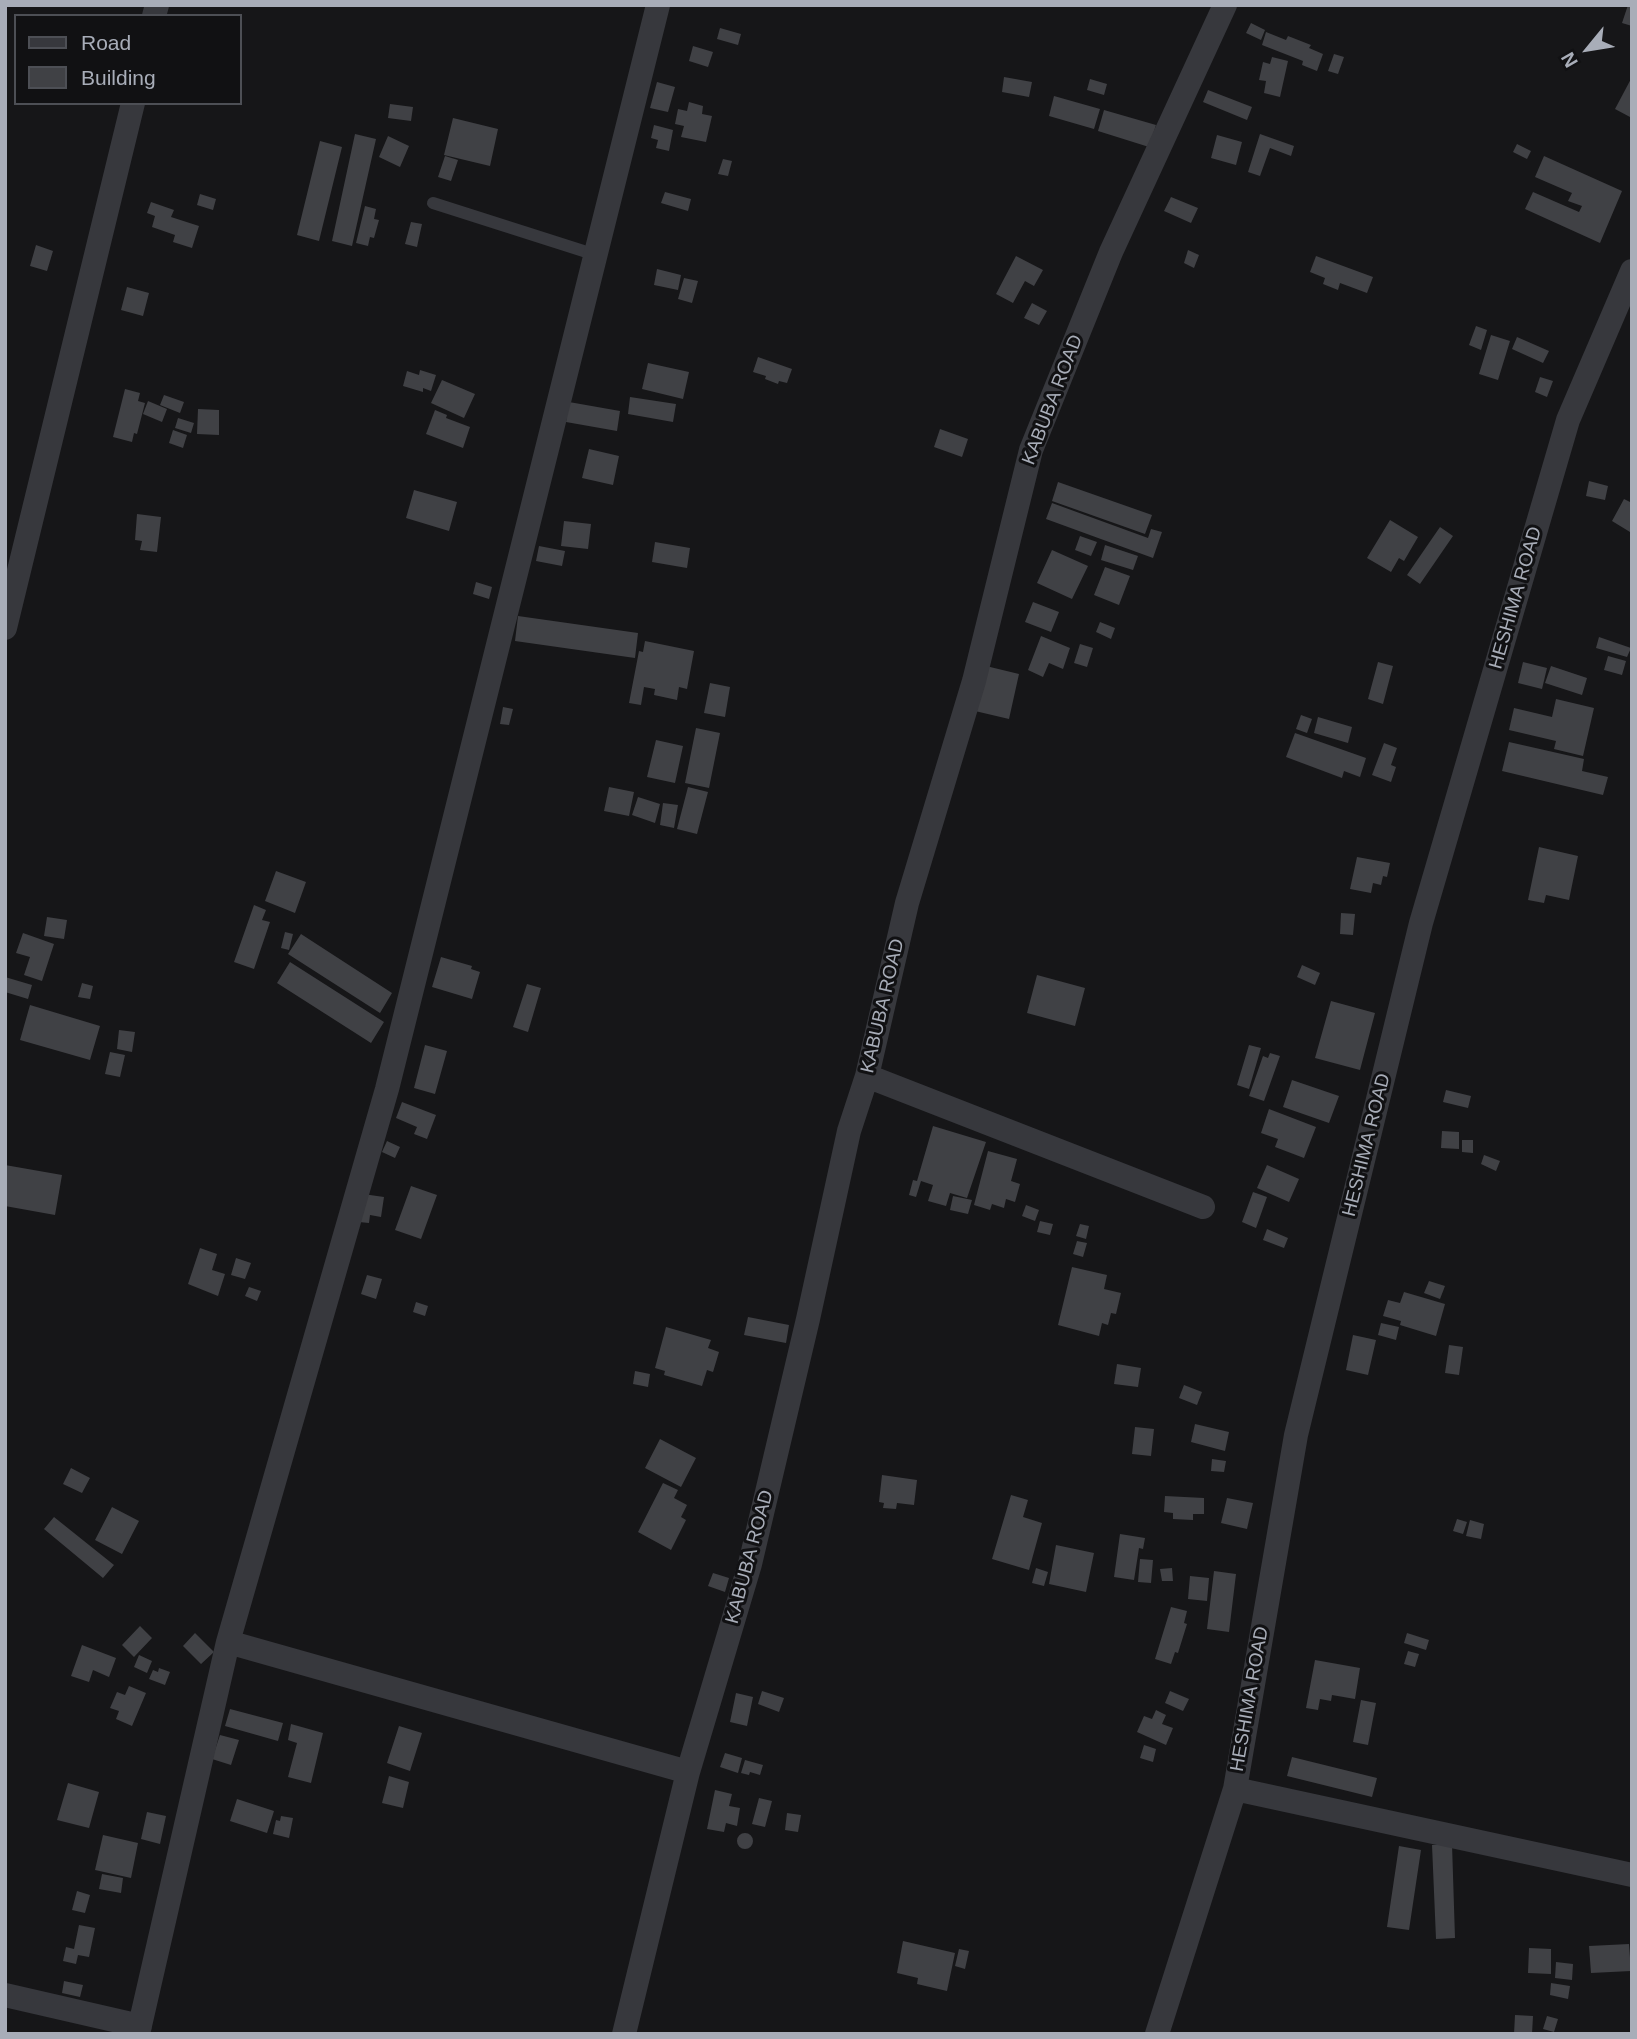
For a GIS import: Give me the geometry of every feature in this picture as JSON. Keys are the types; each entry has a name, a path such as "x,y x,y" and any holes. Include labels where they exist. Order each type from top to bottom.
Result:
{"street":[{"path":"5,1995 139,2030 228,1642 387,1089 658,5"},
{"name":"KABUBA ROAD","path":"624,2034 688,1772 750,1564 849,1131 867,1076 907,903 974,681 1031,450 1111,252 1225,5"},
{"path":"5,628 133,105"},
{"name":"HESHIMA ROAD","path":"1157,2034 1235,1789 1296,1435 1421,923 1568,420 1632,271"},
{"path":"867,1076 1203,1207"},
{"path":"228,1642 688,1772"},
{"path":"1235,1789 1632,1875"}],"lane":[{"path":"433,203 596,254"}],"building":[{"path":"1628,5 1632,5 1632,26 1622,23"},
{"path":"1251,23 1265,30 1261,40 1246,33"},
{"path":"720,28 741,34 738,45 717,39"},
{"path":"1266,32 1286,40 1288,36 1311,45 1309,48 1323,54 1317,71 1302,65 1303,61 1262,45"},
{"path":"693,46 713,52 708,67 689,61"},
{"path":"1334,54 1344,57 1338,74 1328,71"},
{"path":"1272,57 1288,61 1280,97 1264,93 1266,81 1259,80 1263,62 1270,64"},
{"path":"1004,77 1032,82 1029,97 1002,92"},
{"path":"1632,77 1632,114 1630,117 1615,109"},
{"path":"1090,79 1107,84 1104,95 1087,90"},
{"path":"657,82 675,87 668,112 650,108"},
{"path":"1208,90 1252,107 1247,120 1203,102"},
{"path":"1054,96 1100,109 1094,129 1049,116"},
{"path":"689,102 703,106 702,114 712,116 706,142 681,137 684,126 675,124 678,109 687,111"},
{"path":"390,104 413,107 411,121 388,118"},
{"path":"1104,110 1156,125 1149,147 1098,131"},
{"path":"453,118 498,129 490,166 444,155"},
{"path":"654,125 673,130 669,151 656,148 658,140 651,138"},
{"path":"355,134 376,139 352,246 332,241"},
{"path":"1260,134 1294,146 1291,156 1270,148 1260,176 1248,172"},
{"path":"1217,135 1242,142 1236,165 1211,158"},
{"path":"388,136 409,146 400,167 379,157"},
{"path":"320,141 342,147 319,241 297,235"},
{"path":"1517,144 1531,151 1527,159 1513,152"},
{"path":"445,156 458,160 451,181 438,177"},
{"path":"1544,156 1622,191 1600,243 1525,209 1533,192 1579,212 1582,206 1568,201 1572,193 1535,177"},
{"path":"723,159 732,161 728,176 718,174"},
{"path":"665,192 691,199 688,211 661,203"},
{"path":"200,194 216,199 213,210 197,205"},
{"path":"1171,197 1198,208 1191,223 1164,211"},
{"path":"151,202 174,210 171,217 199,226 192,248 173,242 175,235 152,227 155,216 147,213"},
{"path":"365,206 376,209 374,219 379,220 374,238 370,237 368,246 356,243"},
{"path":"411,222 422,224 417,247 405,244"},
{"path":"36,245 53,251 47,271 30,266"},
{"path":"1188,250 1199,255 1194,268 1184,263"},
{"path":"1016,256 1043,270 1034,286 1025,281 1013,303 996,294"},
{"path":"1316,256 1373,277 1367,293 1340,283 1338,290 1323,284 1325,278 1310,272"},
{"path":"657,269 681,275 678,290 654,285"},
{"path":"684,278 698,281 692,303 678,299"},
{"path":"127,287 149,293 143,316 121,310"},
{"path":"1032,303 1047,311 1039,325 1024,318"},
{"path":"1476,326 1487,330 1481,350 1469,345"},
{"path":"1491,335 1510,341 1498,380 1479,374"},
{"path":"1517,337 1549,351 1543,363 1512,349"},
{"path":"758,357 792,369 787,383 779,381 778,384 753,372"},
{"path":"648,363 689,372 683,399 642,389"},
{"path":"420,370 436,375 431,391 423,388 423,392 403,386 407,371 419,375"},
{"path":"1540,377 1553,381 1547,397 1535,392"},
{"path":"442,380 475,394 464,418 431,403"},
{"path":"125,389 140,393 138,401 145,403 137,434 134,433 132,442 113,437"},
{"path":"164,395 184,402 180,413 160,405"},
{"path":"630,397 676,404 673,422 628,414"},
{"path":"148,401 167,409 162,422 143,414"},
{"path":"569,402 620,411 617,431 566,422"},
{"path":"198,409 219,410 219,435 197,434"},
{"path":"435,410 447,415 446,418 470,427 463,448 426,434"},
{"path":"178,418 194,423 191,433 175,428"},
{"path":"940,429 968,439 962,457 934,447"},
{"path":"173,430 187,435 183,448 169,443"},
{"path":"589,449 619,456 613,485 582,478"},
{"path":"1589,481 1608,486 1605,500 1586,496"},
{"path":"1058,482 1152,515 1145,534 1052,501"},
{"path":"414,490 457,502 449,531 406,518"},
{"path":"1624,499 1632,503 1630,532 1612,521"},
{"path":"1052,503 1148,538 1151,529 1162,532 1153,558 1046,519"},
{"path":"137,514 161,517 157,552 140,550 142,541 135,540"},
{"path":"1390,520 1418,537 1404,561 1399,558 1391,572 1367,558"},
{"path":"564,521 591,524 588,549 561,546"},
{"path":"1440,527 1453,536 1420,584 1407,575"},
{"path":"1080,536 1097,542 1091,556 1075,550"},
{"path":"655,542 690,548 687,568 652,562"},
{"path":"1105,545 1138,556 1133,570 1101,560"},
{"path":"539,546 565,551 562,566 536,561"},
{"path":"1052,550 1088,566 1072,599 1037,583"},
{"path":"1105,567 1130,576 1119,605 1094,595"},
{"path":"476,582 492,587 489,599 473,594"},
{"path":"1033,602 1059,612 1051,632 1025,622"},
{"path":"518,616 638,633 635,658 515,641"},
{"path":"1100,622 1115,628 1111,639 1096,632"},
{"path":"1041,636 1070,648 1063,669 1049,663 1043,677 1028,670"},
{"path":"1599,637 1631,648 1627,657 1596,648"},
{"path":"645,641 694,651 687,689 679,687 677,700 654,695 655,689 644,687 641,705 629,703 639,651 643,652"},
{"path":"1080,644 1093,648 1087,667 1074,663"},
{"path":"1608,656 1626,661 1622,675 1604,670"},
{"path":"1378,662 1393,666 1383,704 1368,699"},
{"path":"1523,662 1547,668 1542,689 1518,683"},
{"path":"986,666 1019,674 1009,719 975,711"},
{"path":"1551,666 1587,678 1582,695 1545,683"},
{"path":"710,683 730,687 725,717 704,713"},
{"path":"1556,699 1594,708 1583,756 1554,749 1556,741 1509,730 1514,708 1552,717"},
{"path":"503,707 513,709 509,725 500,724"},
{"path":"1301,715 1312,719 1307,733 1296,729"},
{"path":"1318,717 1352,727 1348,743 1314,733"},
{"path":"696,728 720,733 709,788 685,783"},
{"path":"1295,733 1366,758 1360,777 1344,771 1342,778 1286,757"},
{"path":"656,740 683,746 675,783 647,777"},
{"path":"1509,742 1584,759 1582,771 1608,777 1603,795 1502,771"},
{"path":"1384,743 1397,748 1391,765 1396,767 1391,782 1372,775"},
{"path":"609,787 634,792 629,816 604,811"},
{"path":"688,787 708,792 697,834 677,829"},
{"path":"638,797 660,804 655,823 632,815"},
{"path":"663,803 678,805 674,828 660,825"},
{"path":"1539,847 1578,856 1569,900 1546,895 1544,903 1528,900"},
{"path":"1357,857 1390,863 1387,877 1383,876 1381,885 1373,883 1371,893 1350,889"},
{"path":"276,871 306,882 295,913 265,901"},
{"path":"254,905 266,910 262,920 270,922 254,969 234,962"},
{"path":"1341,913 1355,914 1353,935 1340,934"},
{"path":"47,917 67,920 64,939 44,936"},
{"path":"285,932 293,934 289,950 281,948"},
{"path":"23,933 54,944 42,981 24,975 30,957 16,953"},
{"path":"301,934 392,993 380,1013 288,954"},
{"path":"441,957 472,966 471,969 480,972 472,999 432,987"},
{"path":"290,962 384,1022 371,1043 277,983"},
{"path":"1302,965 1320,973 1315,985 1297,977"},
{"path":"1037,975 1085,988 1075,1026 1027,1013"},
{"path":"5,977 32,985 28,999 5,992"},
{"path":"82,983 93,986 90,999 78,997"},
{"path":"527,984 541,988 528,1032 513,1027"},
{"path":"1331,1001 1375,1013 1360,1070 1315,1058"},
{"path":"30,1005 100,1026 90,1060 20,1040"},
{"path":"119,1030 135,1032 132,1052 117,1049"},
{"path":"425,1045 447,1051 435,1094 414,1088"},
{"path":"1249,1045 1261,1048 1249,1089 1237,1085"},
{"path":"110,1052 125,1055 120,1077 105,1074"},
{"path":"1270,1053 1280,1056 1264,1101 1249,1096 1263,1056 1268,1058"},
{"path":"1292,1080 1339,1096 1329,1123 1283,1107"},
{"path":"1446,1090 1471,1096 1468,1108 1443,1102"},
{"path":"402,1102 436,1115 427,1139 414,1134 417,1127 396,1118"},
{"path":"1269,1109 1316,1127 1304,1158 1275,1147 1278,1139 1261,1133"},
{"path":"933,1126 986,1142 967,1198 950,1193 946,1206 928,1201 933,1185 921,1181 916,1197 909,1195 913,1180 917,1181"},
{"path":"1442,1131 1459,1132 1459,1149 1441,1148"},
{"path":"1462,1140 1473,1140 1473,1153 1462,1152"},
{"path":"387,1141 400,1147 395,1158 382,1152"},
{"path":"988,1151 1017,1159 1011,1181 1020,1184 1015,1202 1006,1199 1004,1208 992,1204 990,1210 974,1205"},
{"path":"1484,1155 1500,1161 1496,1171 1481,1164"},
{"path":"5,1165 62,1175 55,1215 5,1206"},
{"path":"1267,1165 1299,1179 1289,1202 1257,1188"},
{"path":"411,1186 437,1195 421,1239 395,1230"},
{"path":"1253,1192 1267,1197 1256,1228 1242,1222"},
{"path":"363,1194 384,1197 381,1217 370,1215 369,1223 359,1222"},
{"path":"953,1196 972,1200 968,1214 950,1210"},
{"path":"1026,1205 1039,1210 1035,1221 1022,1216"},
{"path":"1040,1221 1053,1224 1050,1235 1037,1232"},
{"path":"1080,1224 1089,1226 1086,1239 1076,1236"},
{"path":"1267,1229 1288,1238 1284,1248 1263,1240"},
{"path":"1077,1241 1087,1243 1083,1257 1073,1254"},
{"path":"200,1248 217,1254 212,1270 225,1274 218,1296 188,1284"},
{"path":"236,1258 251,1263 245,1279 231,1275"},
{"path":"1072,1267 1107,1275 1104,1289 1121,1293 1116,1314 1111,1313 1108,1325 1102,1323 1099,1336 1058,1325"},
{"path":"367,1275 382,1279 376,1299 361,1294"},
{"path":"1429,1281 1445,1286 1440,1299 1424,1293"},
{"path":"249,1287 261,1291 257,1301 245,1296"},
{"path":"1404,1292 1445,1304 1436,1336 1400,1325 1401,1321 1383,1316 1388,1300 1400,1303"},
{"path":"416,1302 428,1306 425,1316 413,1312"},
{"path":"748,1317 789,1325 786,1343 744,1335"},
{"path":"1381,1323 1399,1327 1396,1340 1378,1335"},
{"path":"666,1327 711,1340 708,1348 719,1352 713,1372 707,1370 702,1386 664,1375 665,1371 655,1368"},
{"path":"1353,1335 1376,1340 1368,1375 1346,1370"},
{"path":"1449,1345 1463,1347 1459,1375 1445,1373"},
{"path":"1117,1364 1141,1368 1138,1387 1114,1384"},
{"path":"635,1371 650,1374 648,1387 633,1384"},
{"path":"1184,1385 1202,1392 1197,1405 1179,1398"},
{"path":"1195,1424 1229,1432 1225,1451 1191,1442"},
{"path":"1135,1427 1154,1429 1151,1456 1132,1454"},
{"path":"660,1439 696,1458 681,1487 645,1468"},
{"path":"1212,1459 1226,1461 1224,1472 1211,1471"},
{"path":"71,1468 90,1478 82,1493 63,1484"},
{"path":"882,1475 917,1480 914,1505 897,1503 896,1509 883,1508 884,1503 879,1502"},
{"path":"663,1483 678,1490 674,1498 687,1505 681,1517 686,1520 671,1550 638,1532"},
{"path":"1011,1495 1028,1500 1023,1517 1042,1523 1029,1570 992,1559"},
{"path":"1165,1496 1204,1498 1204,1514 1193,1514 1193,1520 1173,1519 1173,1513 1164,1512"},
{"path":"1227,1498 1253,1503 1247,1529 1221,1523"},
{"path":"112,1507 139,1521 122,1554 95,1540"},
{"path":"54,1517 114,1565 103,1578 44,1529"},
{"path":"1457,1519 1467,1522 1463,1534 1453,1531"},
{"path":"1470,1520 1484,1524 1481,1539 1466,1536"},
{"path":"1120,1534 1145,1538 1143,1549 1139,1548 1134,1580 1114,1577"},
{"path":"1056,1545 1094,1553 1086,1592 1049,1584"},
{"path":"1140,1559 1153,1560 1151,1583 1138,1582"},
{"path":"1036,1568 1048,1572 1044,1586 1032,1583"},
{"path":"1172,1568 1173,1581 1162,1581 1160,1569"},
{"path":"1214,1571 1236,1574 1229,1632 1207,1629"},
{"path":"713,1573 729,1578 725,1592 708,1586"},
{"path":"1190,1576 1209,1578 1207,1601 1188,1599"},
{"path":"1171,1607 1187,1611 1184,1623 1187,1624 1178,1653 1175,1652 1171,1664 1155,1659"},
{"path":"140,1626 152,1638 134,1657 122,1645"},
{"path":"195,1633 214,1652 201,1664 183,1646"},
{"path":"1407,1633 1429,1640 1426,1650 1404,1643"},
{"path":"82,1645 116,1658 109,1677 93,1670 89,1682 71,1676"},
{"path":"1408,1651 1419,1654 1415,1667 1404,1664"},
{"path":"139,1655 152,1661 147,1673 134,1667"},
{"path":"1315,1660 1360,1668 1355,1699 1332,1695 1331,1701 1320,1699 1318,1710 1306,1708"},
{"path":"159,1668 170,1672 165,1685 149,1679 153,1670 158,1672"},
{"path":"129,1686 146,1693 132,1726 116,1719 119,1711 110,1708 117,1692 125,1695"},
{"path":"762,1691 784,1698 779,1712 758,1704"},
{"path":"1170,1691 1189,1699 1183,1711 1165,1703"},
{"path":"736,1693 753,1697 747,1726 730,1722"},
{"path":"1361,1700 1376,1703 1368,1745 1353,1742"},
{"path":"230,1709 283,1723 278,1741 225,1726"},
{"path":"1156,1710 1166,1715 1162,1724 1173,1728 1166,1745 1137,1732 1144,1716 1152,1719"},
{"path":"291,1724 323,1733 311,1783 288,1777 297,1743 288,1740"},
{"path":"399,1726 422,1733 410,1771 387,1763"},
{"path":"220,1735 239,1740 231,1765 212,1759"},
{"path":"1144,1745 1156,1749 1153,1762 1140,1758"},
{"path":"725,1753 742,1758 738,1773 720,1767"},
{"path":"1292,1757 1377,1778 1372,1797 1287,1776"},
{"path":"745,1760 763,1765 760,1775 741,1773"},
{"path":"389,1776 409,1782 403,1808 382,1803"},
{"path":"68,1783 99,1792 89,1828 57,1820"},
{"path":"715,1790 732,1794 729,1806 740,1808 737,1826 726,1823 724,1832 707,1829"},
{"path":"759,1798 772,1801 765,1827 752,1824"},
{"path":"237,1799 274,1811 267,1833 230,1821"},
{"path":"147,1812 166,1816 160,1844 141,1839"},
{"path":"787,1813 801,1815 798,1832 785,1830"},
{"path":"281,1816 293,1818 289,1838 273,1834 276,1820 280,1821"},
{"path":"745,1833 751,1835 751,1847 745,1849 739,1847 737,1841 739,1835"},
{"path":"103,1835 138,1843 131,1878 95,1870"},
{"path":"1452,1844 1455,1938 1436,1939 1432,1845"},
{"path":"1399,1846 1421,1850 1409,1930 1387,1927"},
{"path":"102,1874 123,1878 121,1893 99,1889"},
{"path":"77,1891 90,1895 85,1913 72,1910"},
{"path":"79,1925 95,1928 89,1957 78,1955 76,1964 63,1961 66,1947 74,1949"},
{"path":"903,1941 955,1953 947,1991 917,1984 918,1978 897,1973"},
{"path":"1629,1944 1631,1971 1591,1973 1589,1946"},
{"path":"1529,1948 1551,1949 1551,1974 1528,1973"},
{"path":"959,1949 969,1951 965,1969 955,1966"},
{"path":"1556,1962 1573,1964 1572,1980 1555,1978"},
{"path":"64,1981 83,1985 80,1997 62,1993"},
{"path":"1551,1983 1570,1986 1568,1999 1550,1995"},
{"path":"1515,2015 1533,2016 1532,2034 1514,2034"},
{"path":"1547,2016 1558,2019 1554,2032 1543,2029"}]}
